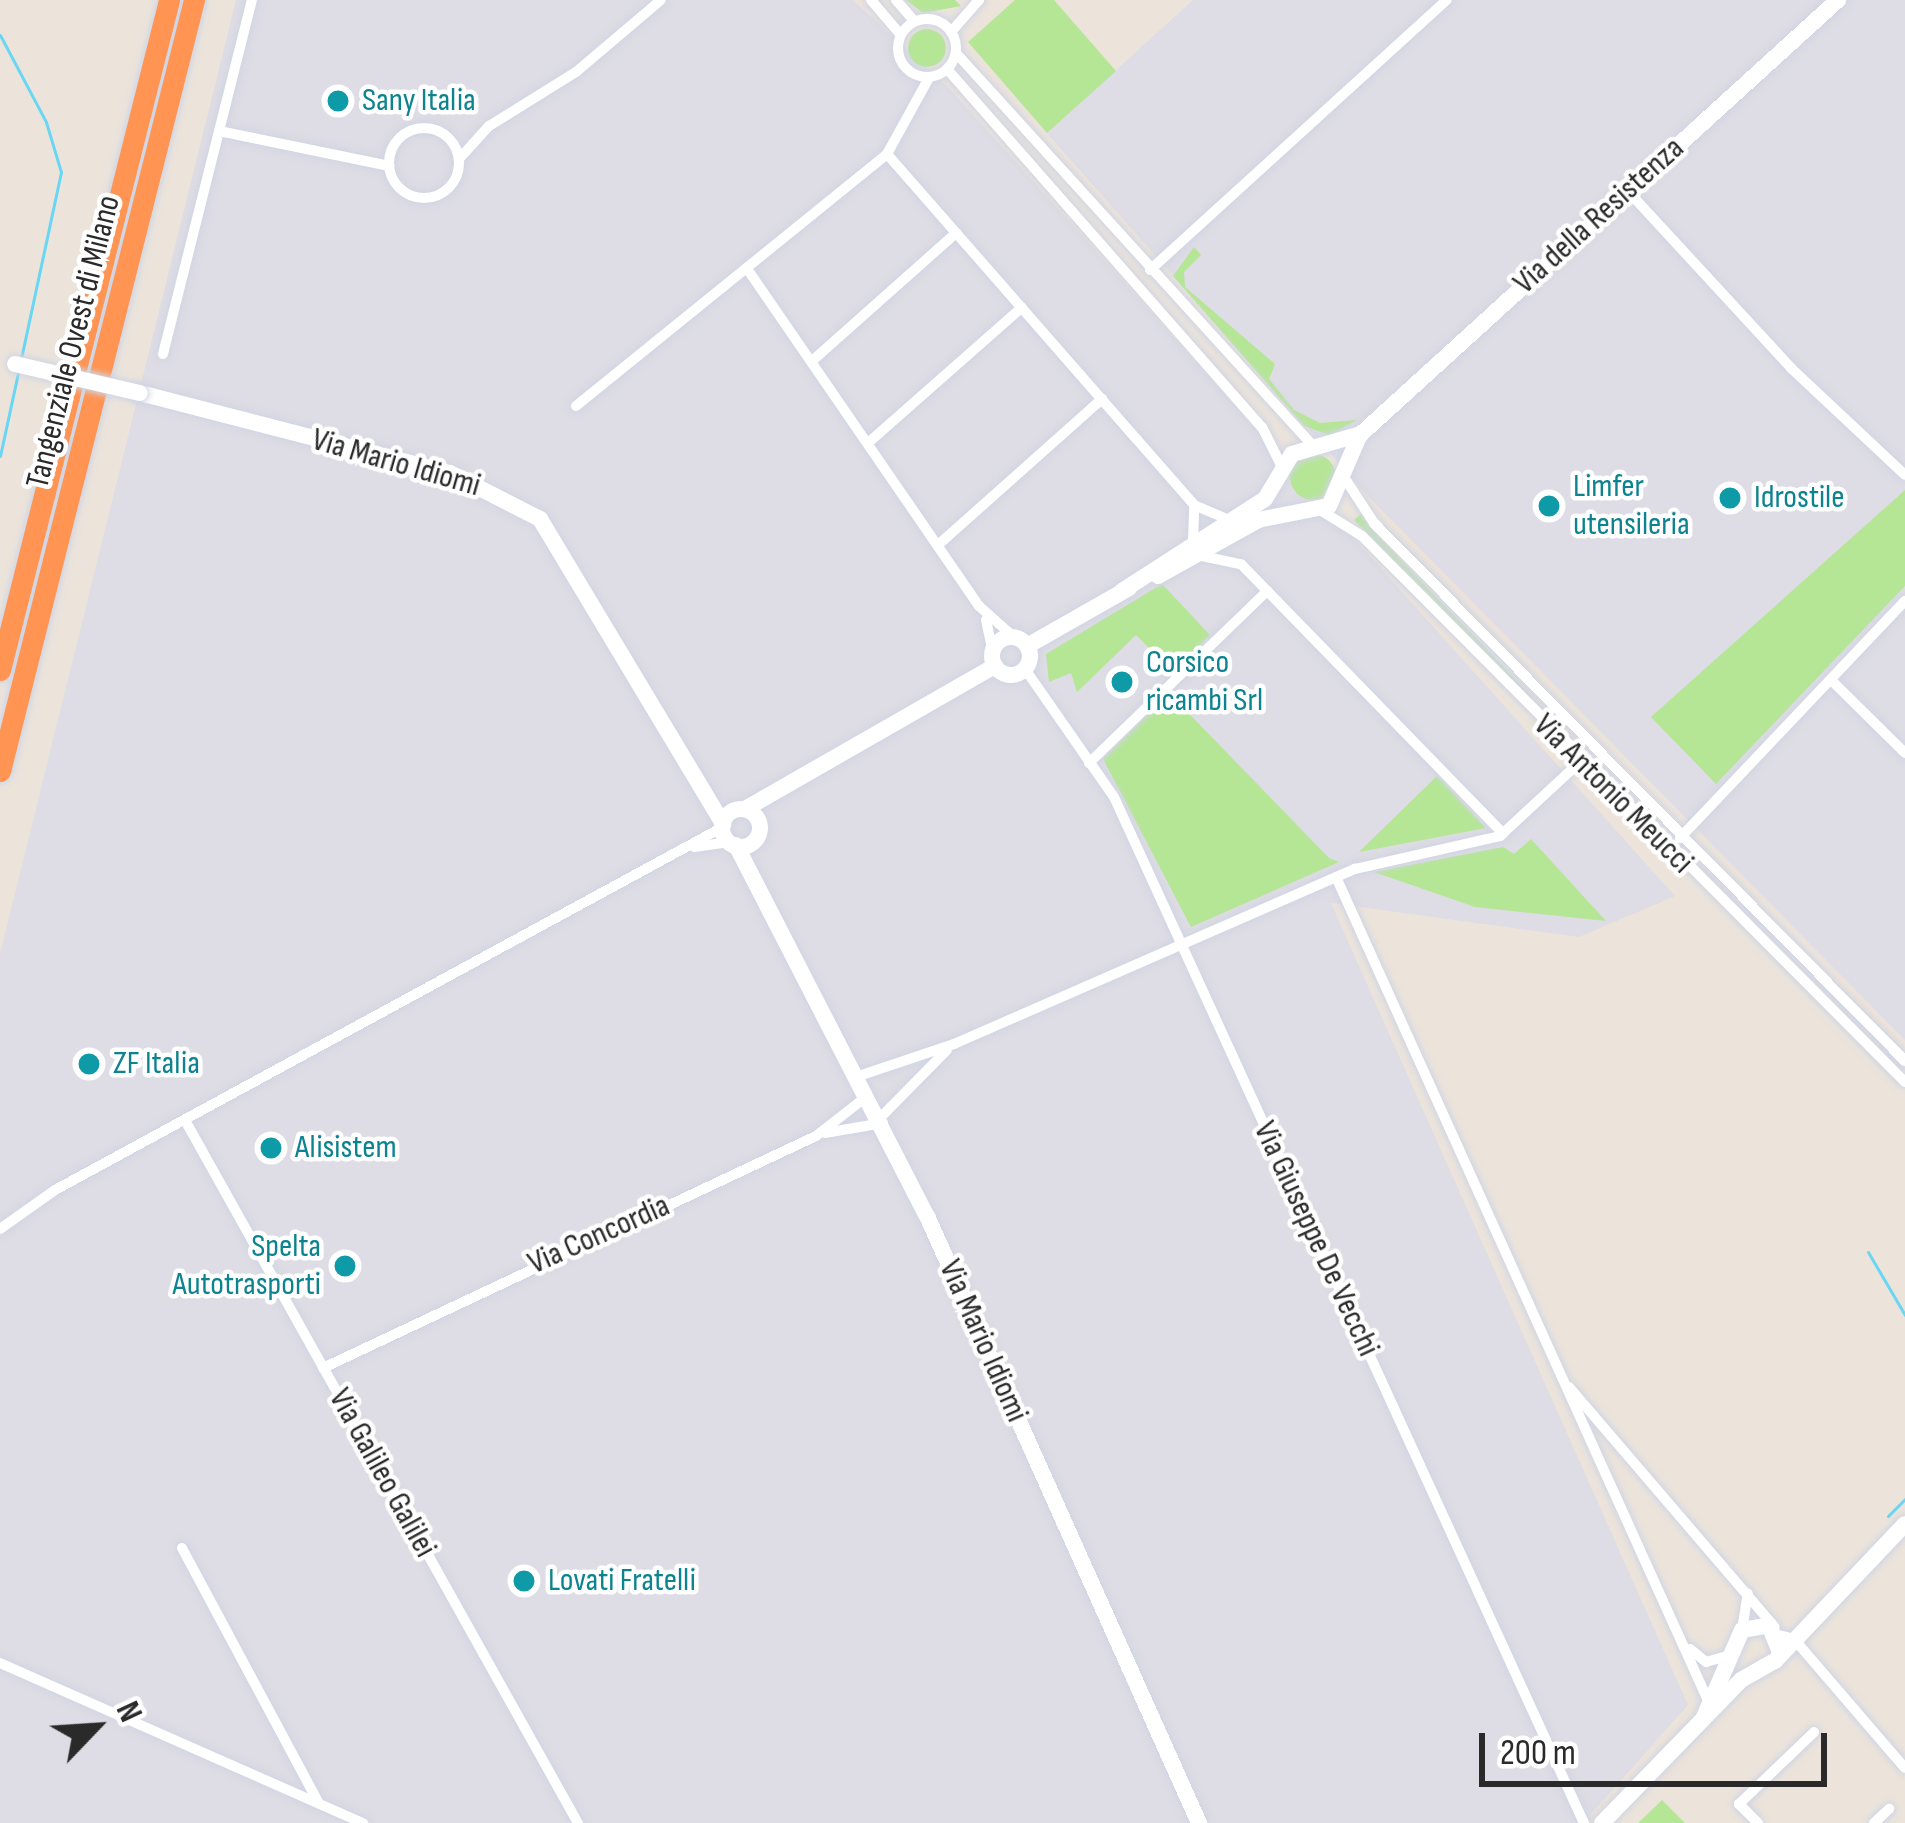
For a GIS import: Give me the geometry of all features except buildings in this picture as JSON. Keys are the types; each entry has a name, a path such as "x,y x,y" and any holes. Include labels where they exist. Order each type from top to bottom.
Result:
{"highway":[{"name":"Tangenziale Ovest di Milano","path":"0,670 169,0"},
{"name":"Tangenziale Ovest di Milano","path":"0,771 194,0"}],"street":[{"path":"163,355 253,0"},
{"path":"489,126 440,132 419,129 400,137 389,166 400,188 423,198 452,184 459,159 489,126 576,72 662,0"},
{"path":"576,406 750,273 887,154 908,127 912,104 900,34 871,0"},
{"path":"896,0 914,21 947,28"},
{"path":"947,28 979,0"},
{"path":"1150,270 1447,0"},
{"name":"Via della Resistenza","path":"1314,447 1360,434 1838,0"},
{"path":"900,34 914,21"},
{"path":"947,28 956,53 1314,447 1336,458 1344,477 1335,501 1235,525 1193,542 1122,591"},
{"path":"912,104 929,78 947,69 956,53"},
{"path":"906,69 929,78"},
{"path":"947,69 1262,427 1286,499 1311,510"},
{"path":"219,130 389,166"},
{"path":"440,132 459,159"},
{"path":"887,154 1194,505 1235,525"},
{"path":"1627,190 1791,368 1905,476"},
{"path":"812,362 956,233"},
{"path":"750,273 979,606 1021,642 1025,669 1006,674 994,659 979,606"},
{"path":"868,443 1022,307"},
{"name":"Via Mario Idiomi","path":"7,362 450,473 540,519 708,796 735,829 749,868 860,1076 1199,1823"},
{"path":"938,545 1102,399"},
{"name":"Via della Resistenza","path":"1344,477 1360,434"},
{"path":"735,829 776,797 1021,642 1186,560 1265,499 1292,454 1314,447"},
{"name":"Via Antonio Meucci","path":"1344,477 1374,523 1905,1061"},
{"path":"1193,542 1194,505"},
{"name":"Via Antonio Meucci","path":"1311,510 1362,536 1905,1082"},
{"path":"1235,525 1240,564"},
{"path":"1186,560 1219,555 1240,564 1504,833"},
{"path":"1088,763 1267,591"},
{"path":"1680,838 1905,602"},
{"name":"Via Giuseppe De Vecchi","path":"1025,669 1114,797 1584,1823"},
{"path":"1831,680 1905,753"},
{"path":"860,1076 954,1044 1336,877 1504,833 1581,761"},
{"path":"0,1229 55,1190 691,847 735,829 760,825 776,797"},
{"path":"1336,877 1710,1705"},
{"path":"816,1136 881,1121 954,1044"},
{"name":"Via Concordia","path":"323,1368 816,1136 869,1094"},
{"name":"Via Galileo Galilei","path":"186,1122 578,1823"},
{"path":"1559,1376 1748,1590 1781,1640 1807,1659"},
{"path":"1602,1823 1759,1668 1781,1640 1905,1524"},
{"path":"182,1548 319,1804"},
{"path":"1698,1728 1737,1643 1748,1590"},
{"path":"1683,1640 1706,1662 1761,1623 1807,1659 1905,1768"},
{"path":"1737,1643 1741,1658 1759,1668"},
{"path":"0,1663 363,1823"},
{"path":"1758,1823 1739,1804 1814,1732"},
{"path":"1874,1823 1889,1809"}],"shaded area":[{"path":"236,0 853,0 951,90 1675,896 1579,937 1331,903 1688,1705 1583,1823 0,1823 0,954"},
{"path":"1193,0 1905,0 1905,1040 1367,495 1047,133"}],"green space":[{"path":"906,0 955,0 961,6 923,13"},
{"path":"1015,0 1054,0 1116,71 1047,133 968,42"},
{"path":"927,29 941,34 946,48 941,62 927,67 913,62 908,48 913,34"},
{"path":"1194,247 1201,255 1184,272 1185,287 1275,364 1269,379 1294,410 1320,423 1357,420 1330,435 1304,426 1173,276"},
{"path":"1313,454 1330,460 1336,477 1330,494 1313,500 1296,494 1290,477 1296,460"},
{"path":"1905,490 1905,586 1716,784 1651,717"},
{"path":"1361,514 1372,530 1559,725 1354,520"},
{"path":"1162,584 1210,635 1173,672 1136,635 1077,692 1071,673 1049,682 1046,654"},
{"path":"1169,693 1329,858 1339,862 1191,927 1103,759"},
{"path":"1437,776 1486,828 1359,852"},
{"path":"1531,839 1606,921 1475,907 1374,872 1503,847 1514,854"},
{"path":"1662,1800 1685,1823 1638,1823"}],"waterway":[{"path":"0,35 46,122 61,172 21,358"},
{"path":"0,456 18,373"},
{"path":"1868,1252 1905,1315"},
{"path":"1888,1516 1905,1499"}],"place":[{"name":"Sany Italia","path":"338,101"},
{"name":"Idrostile","path":"1730,498"},
{"name":"Limfer utensileria","path":"1549,506"},
{"name":"Corsico ricambi Srl","path":"1122,682"},
{"name":"ZF Italia","path":"89,1064"},
{"name":"Alisistem","path":"271,1148"},
{"name":"Spelta Autotrasporti","path":"345,1266"},
{"name":"Lovati Fratelli","path":"524,1581"}]}
